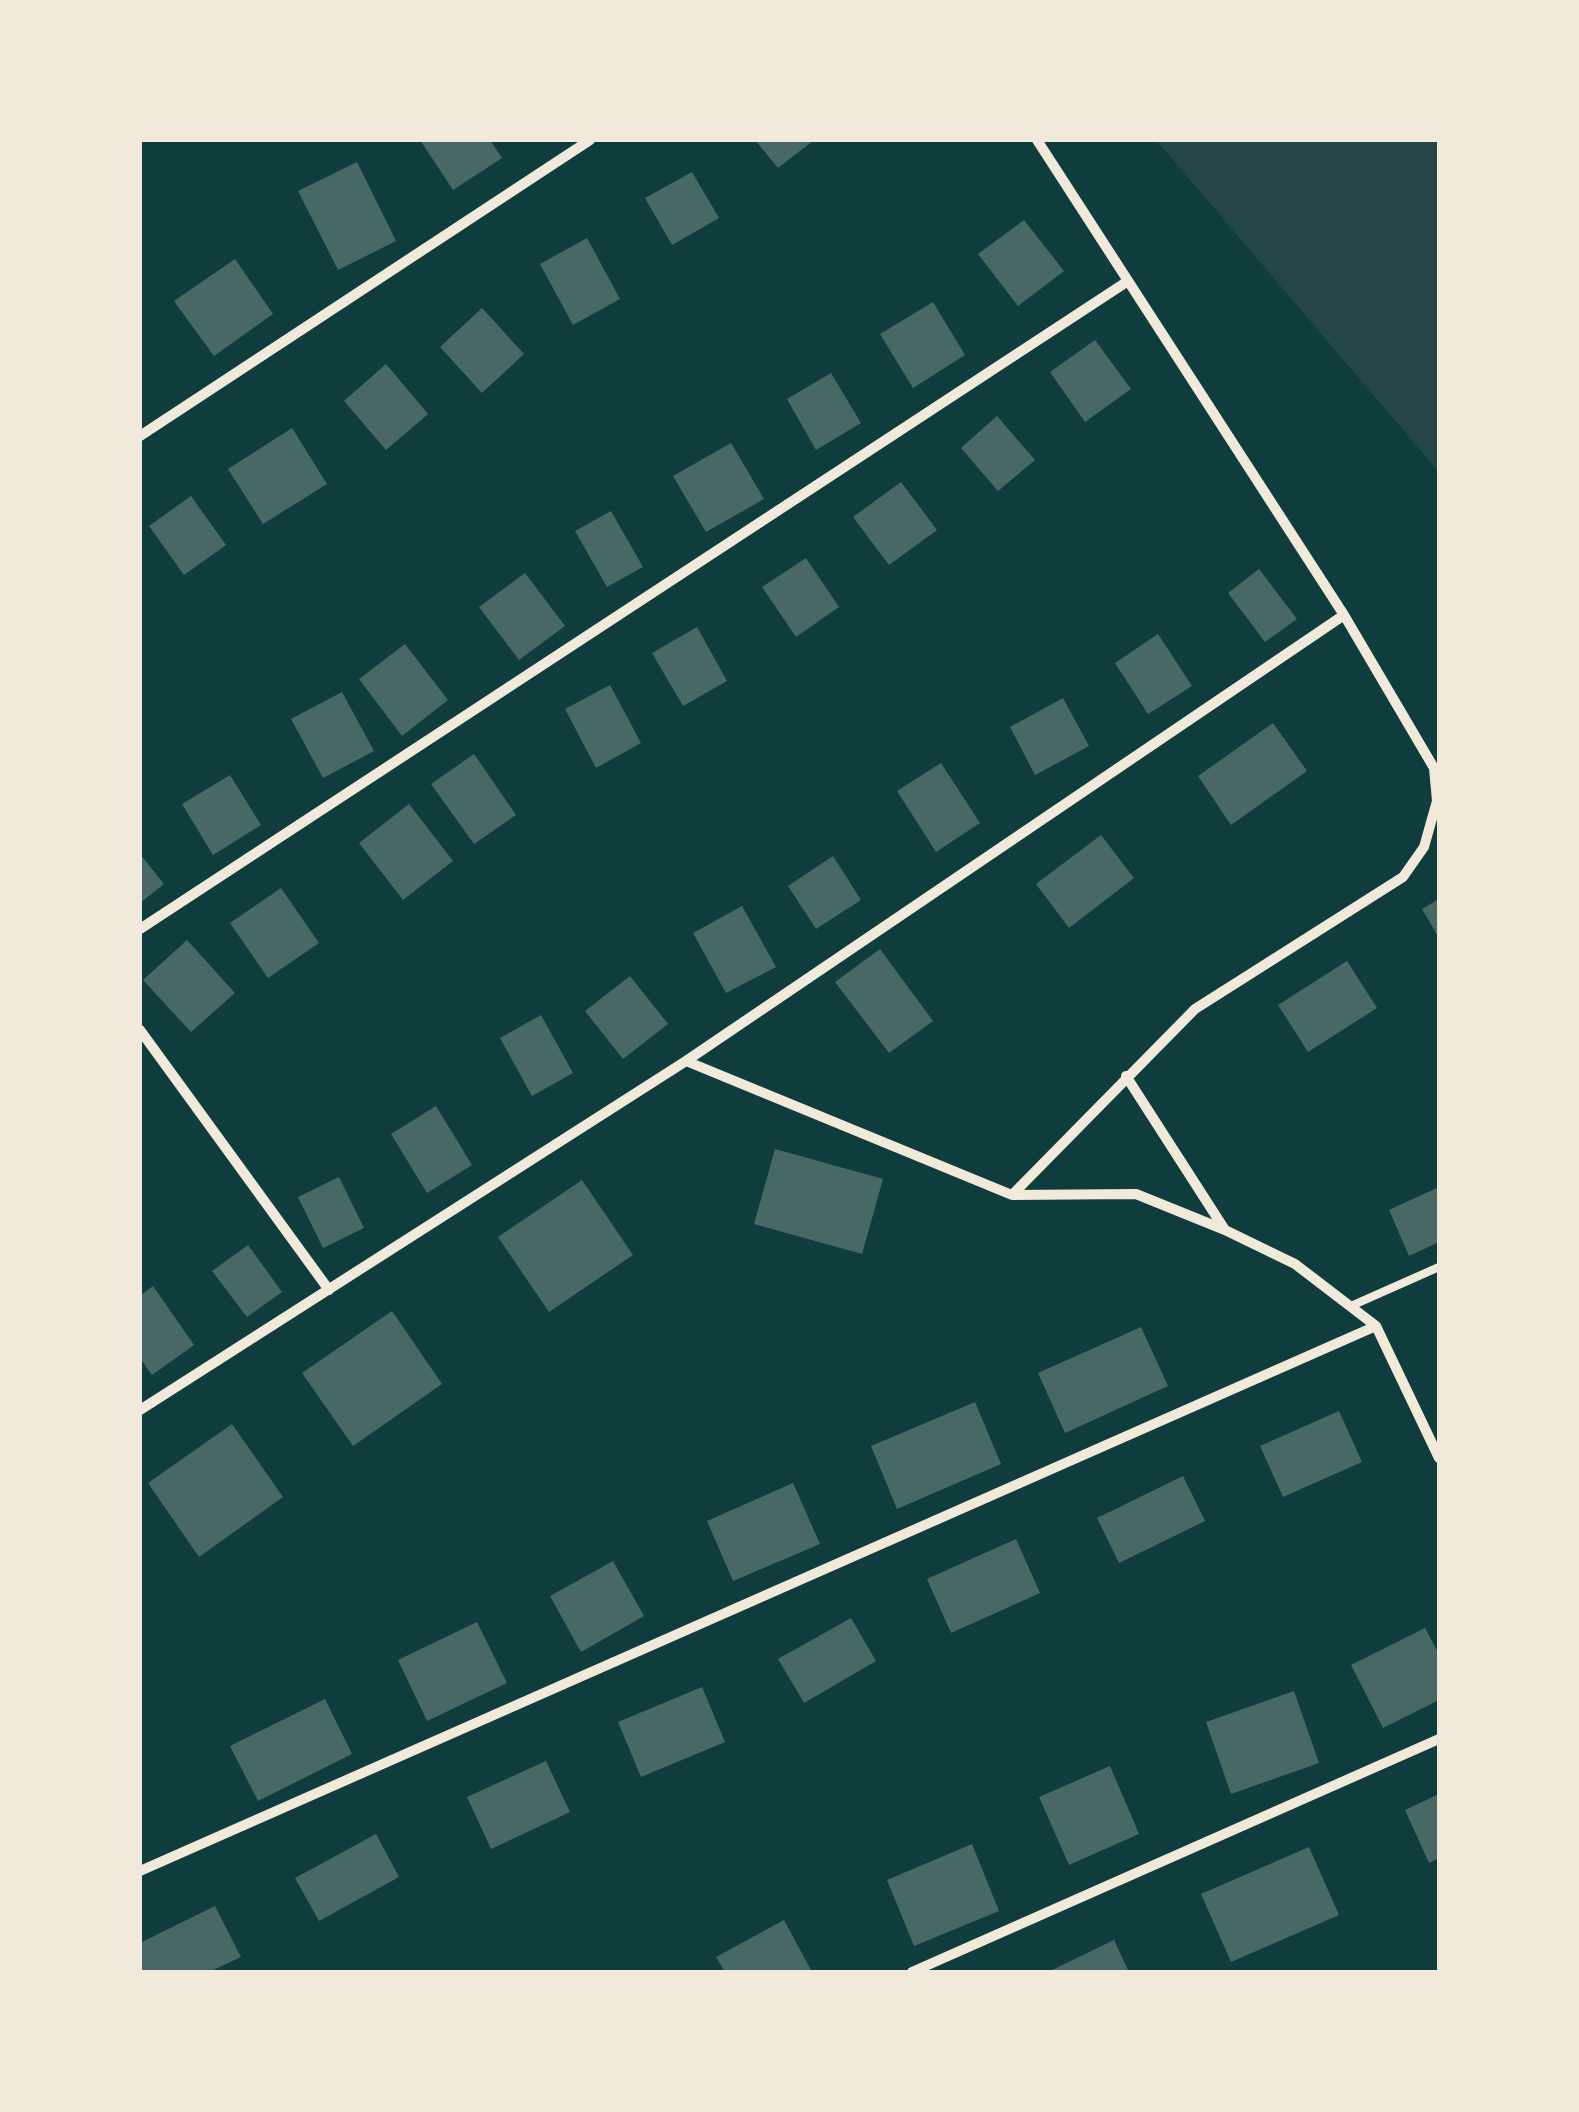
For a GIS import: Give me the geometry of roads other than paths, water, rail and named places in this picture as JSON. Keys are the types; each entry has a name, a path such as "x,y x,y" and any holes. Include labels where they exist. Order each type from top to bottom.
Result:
{"street":[{"path":"140,436 590,140"},
{"path":"1012,1195 1195,1009 1403,877 1424,848 1438,801 1434,768 1344,615 1038,140"},
{"path":"140,929 1128,282"},
{"path":"140,1410 686,1061 1344,615"},
{"path":"140,1030 328,1290"},
{"path":"686,1061 1012,1195 1136,1194 1225,1230 1294,1264 1376,1326 1439,1458"},
{"path":"1126,1076 1225,1230"},
{"path":"140,1871 1376,1326"},
{"path":"912,1972 1439,1738"}],"lane":[{"path":"1351,1306 1439,1268"}]}
